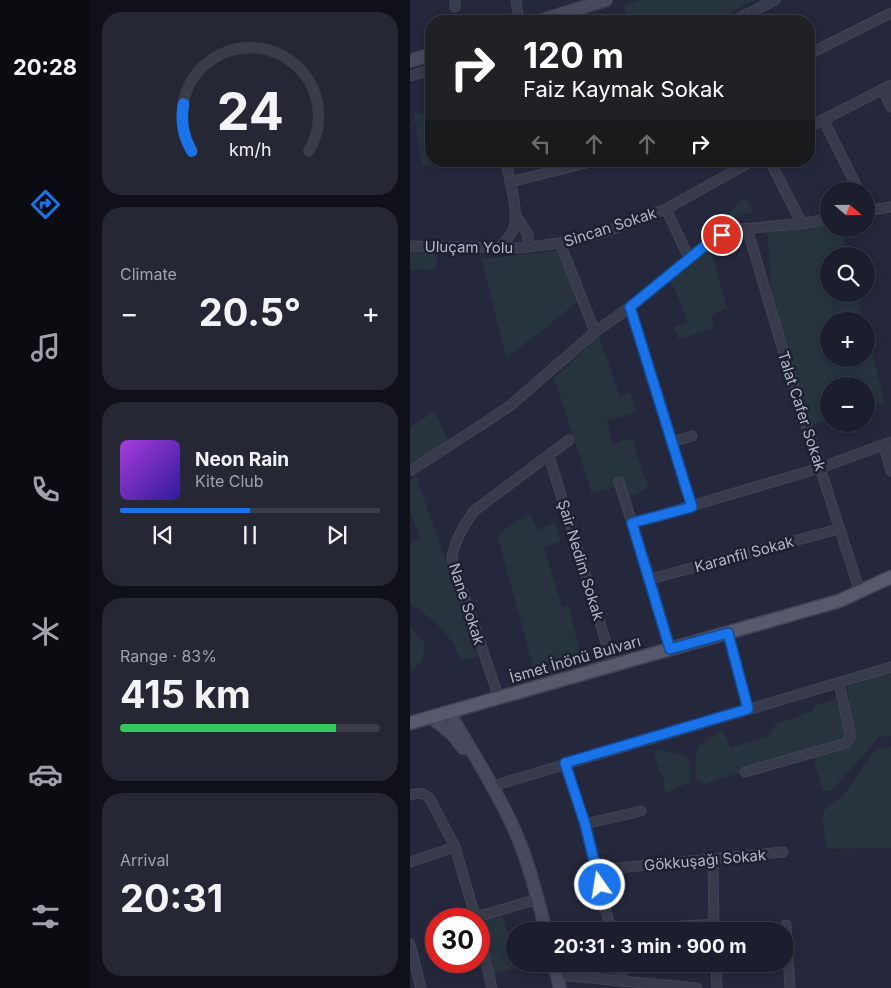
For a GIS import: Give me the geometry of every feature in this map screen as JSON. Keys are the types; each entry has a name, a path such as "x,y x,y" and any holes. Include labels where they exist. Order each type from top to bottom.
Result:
{"main road":[{"name":"İsmet İnönü Bulvarı","path":"410,722 839,601 891,577"}],"street":[{"path":"516,0 517,15"},
{"path":"558,15 606,0"},
{"path":"747,15 775,0"},
{"path":"815,51 891,13"},
{"path":"410,61 425,56"},
{"path":"410,76 425,72"},
{"path":"815,124 887,87 891,107"},
{"path":"823,119 854,182"},
{"path":"500,247 510,236 514,227 515,214 507,167"},
{"path":"510,182 570,167"},
{"name":"Sincan Sokak","path":"528,247 560,243 602,233 666,208 741,167"},
{"path":"773,167 802,222"},
{"path":"875,208 891,207"},
{"path":"666,208 689,258"},
{"path":"515,214 528,236 528,247"},
{"path":"410,471 511,405 595,332 630,307 712,240 732,230 820,219"},
{"name":"Talat Cafer Sokak","path":"747,228 776,330 860,592"},
{"path":"560,243 595,332"},
{"name":"Uluçam Yolu","path":"410,246 528,247"},
{"path":"630,307 692,507"},
{"path":"672,442 692,436"},
{"name":"Nane Sokak","path":"499,698 452,560 452,552 465,523 474,511 569,440"},
{"path":"632,523 820,468 887,444 891,471"},
{"name":"Şair Nedim Sokak","path":"549,456 614,665"},
{"path":"619,482 670,649"},
{"name":"Karanfil Sokak","path":"650,579 839,529"},
{"path":"728,633 748,709"},
{"path":"492,786 891,666"},
{"path":"745,772 846,743 850,733 838,683"},
{"path":"449,712 514,828 523,851 544,922"},
{"path":"431,717 452,734 482,770"},
{"path":"565,763 585,824 609,922"},
{"path":"410,795 420,793 427,796 455,847 473,908"},
{"path":"585,824 642,812"},
{"path":"410,862 455,847"},
{"name":"Gökkuşağı Sokak","path":"597,870 783,852"},
{"path":"713,859 714,922"},
{"path":"490,914 538,900"},
{"path":"410,944 421,988"},
{"path":"556,972 560,988"},
{"path":"572,972 623,981 697,988"},
{"path":"621,972 623,981"},
{"path":"716,972 717,988"},
{"path":"789,972 790,988"},
{"path":"489,973 492,988"}],"shaded area":[{"path":"641,0 755,0 725,15 627,15 623,6"},
{"path":"425,112 425,166 422,166 414,114"},
{"path":"745,198 754,211 723,221 688,241 726,215"},
{"path":"820,222 820,238 843,238 846,247 820,247 820,302 859,302 862,312 820,312 820,367 875,367 875,364 885,403 875,404 875,377 820,377 820,422 811,426 775,316 771,292 768,236 760,231"},
{"path":"710,247 727,308 711,315 714,328 679,339 673,327 688,322 674,287 669,281"},
{"path":"410,250 438,251 436,269 410,270"},
{"path":"557,251 578,302 506,358 482,259"},
{"path":"599,336 620,397 630,393 636,412 607,421 613,445 632,438 648,488 629,497 624,484 592,494 554,379"},
{"path":"434,411 448,440 410,467 410,427"},
{"path":"416,475 478,656 462,661 453,644 441,628 410,603 410,541 421,540 410,510 410,480"},
{"path":"530,513 537,530 555,522 561,541 544,548 562,607 569,606 583,665 536,677 497,535"},
{"path":"410,625 417,636 424,641 423,656 420,663 414,669 410,669"},
{"path":"891,672 891,736 879,737 831,791 823,791 813,757 854,741 847,687"},
{"path":"836,698 846,733 844,739 705,784 696,779 696,753 698,748 706,740 723,729 730,748 768,736 776,724 813,711 814,706"},
{"path":"891,747 891,848 827,849 823,821 824,811 843,796 876,748"},
{"path":"659,749 685,756 689,762 690,782 665,793 663,774 660,773 654,754"},
{"path":"503,915 506,926 506,971 495,974 490,954 490,918"}],"route":[{"path":"600,885 585,824 565,763 748,709 728,633 670,649 632,523 692,507 630,307 712,240 722,235"}]}
